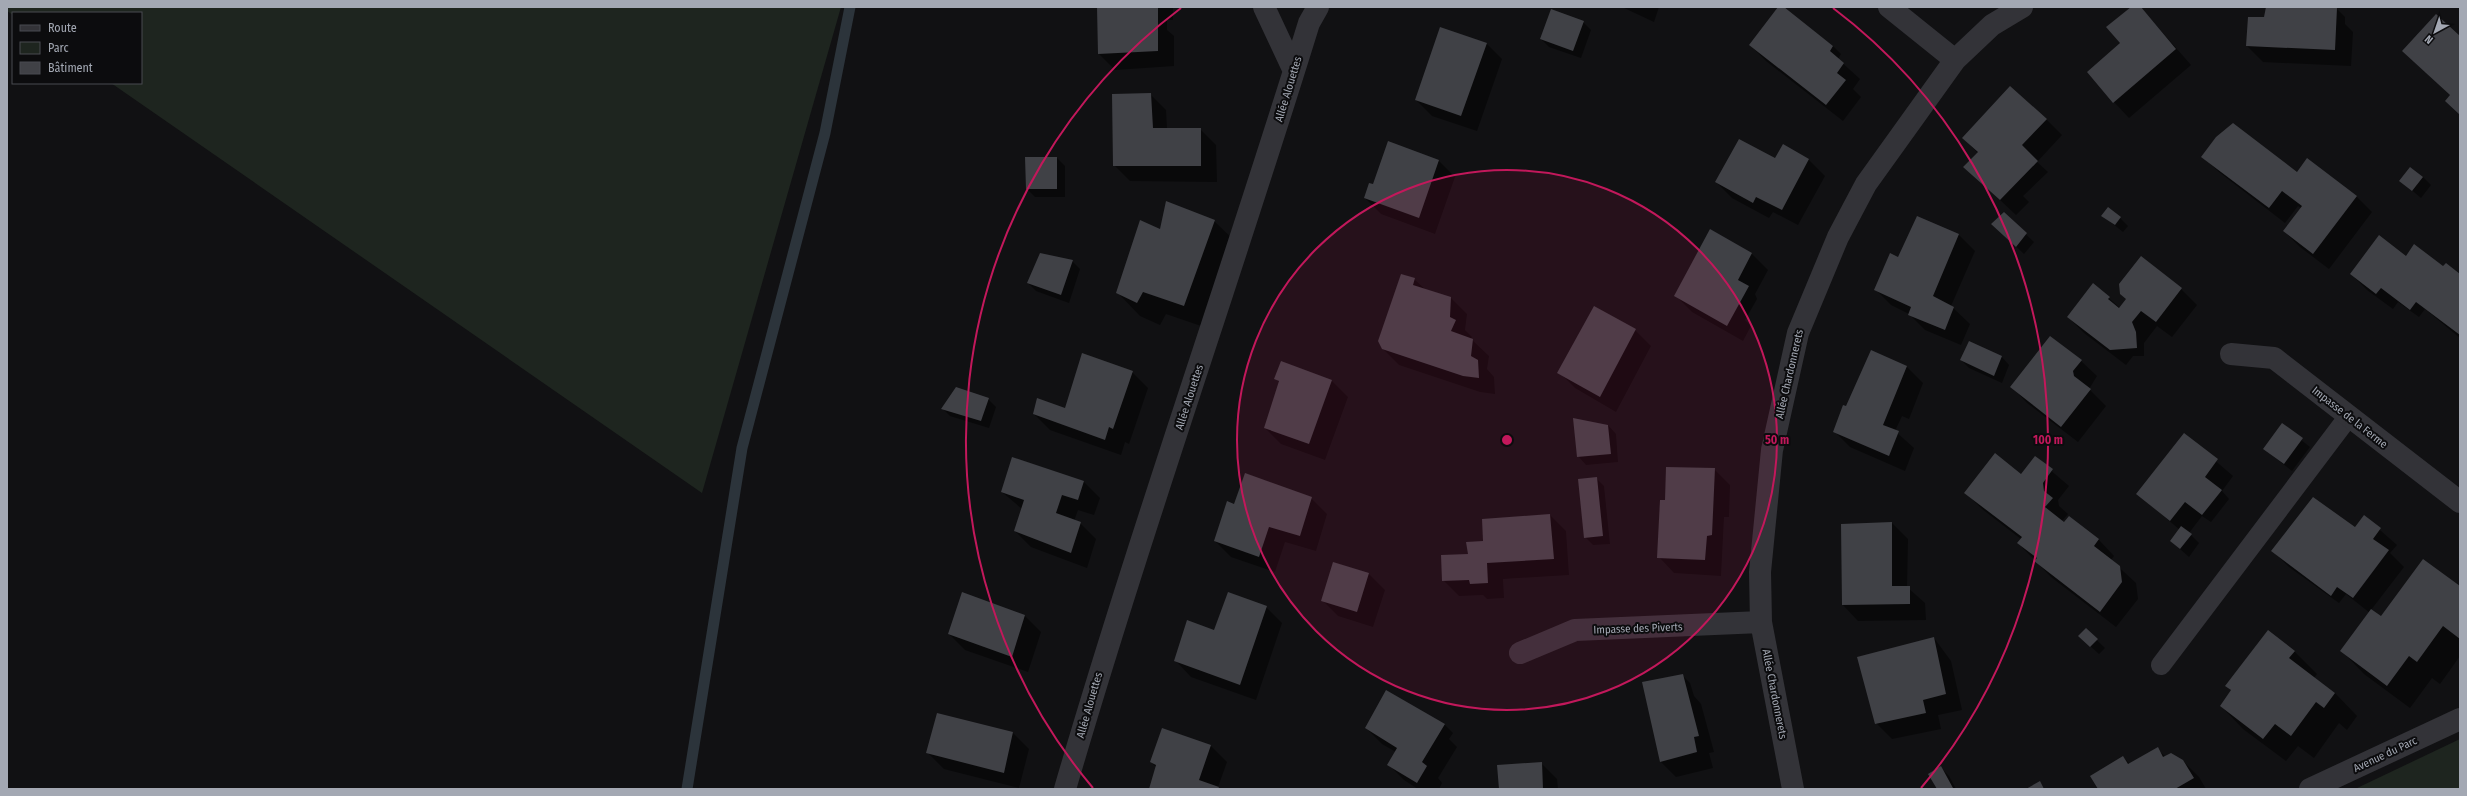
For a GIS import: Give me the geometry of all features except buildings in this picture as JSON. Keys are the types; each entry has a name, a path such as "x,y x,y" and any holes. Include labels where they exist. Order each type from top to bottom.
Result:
{"street":[{"path":"1264,7 1294,71"},
{"name":"Allée Alouettes","path":"1065,789 1111,632 1238,249 1309,23 1318,7"},
{"path":"1889,7 1955,60"},
{"name":"Allée Chardonnerets","path":"1793,789 1761,622 1760,572 1772,450 1798,333 1838,236 1866,184 1955,60 1992,25 2022,7"},
{"name":"Impasse de la Ferme","path":"2232,354 2274,358 2460,502"},
{"name":"Impasse des Piverts","path":"1520,653 1575,630 1761,622"},
{"name":"Avenue du Parc","path":"2310,789 2460,719"}],"lane":[{"path":"2161,665 2349,416"}],"green space":[{"path":"7,7 841,7 702,493 112,84 142,84 142,12 12,12 12,14 7,11"},
{"path":"2460,739 2460,789 2355,789"}],"waterway":[{"path":"687,789 742,448 825,133 850,7"}]}
